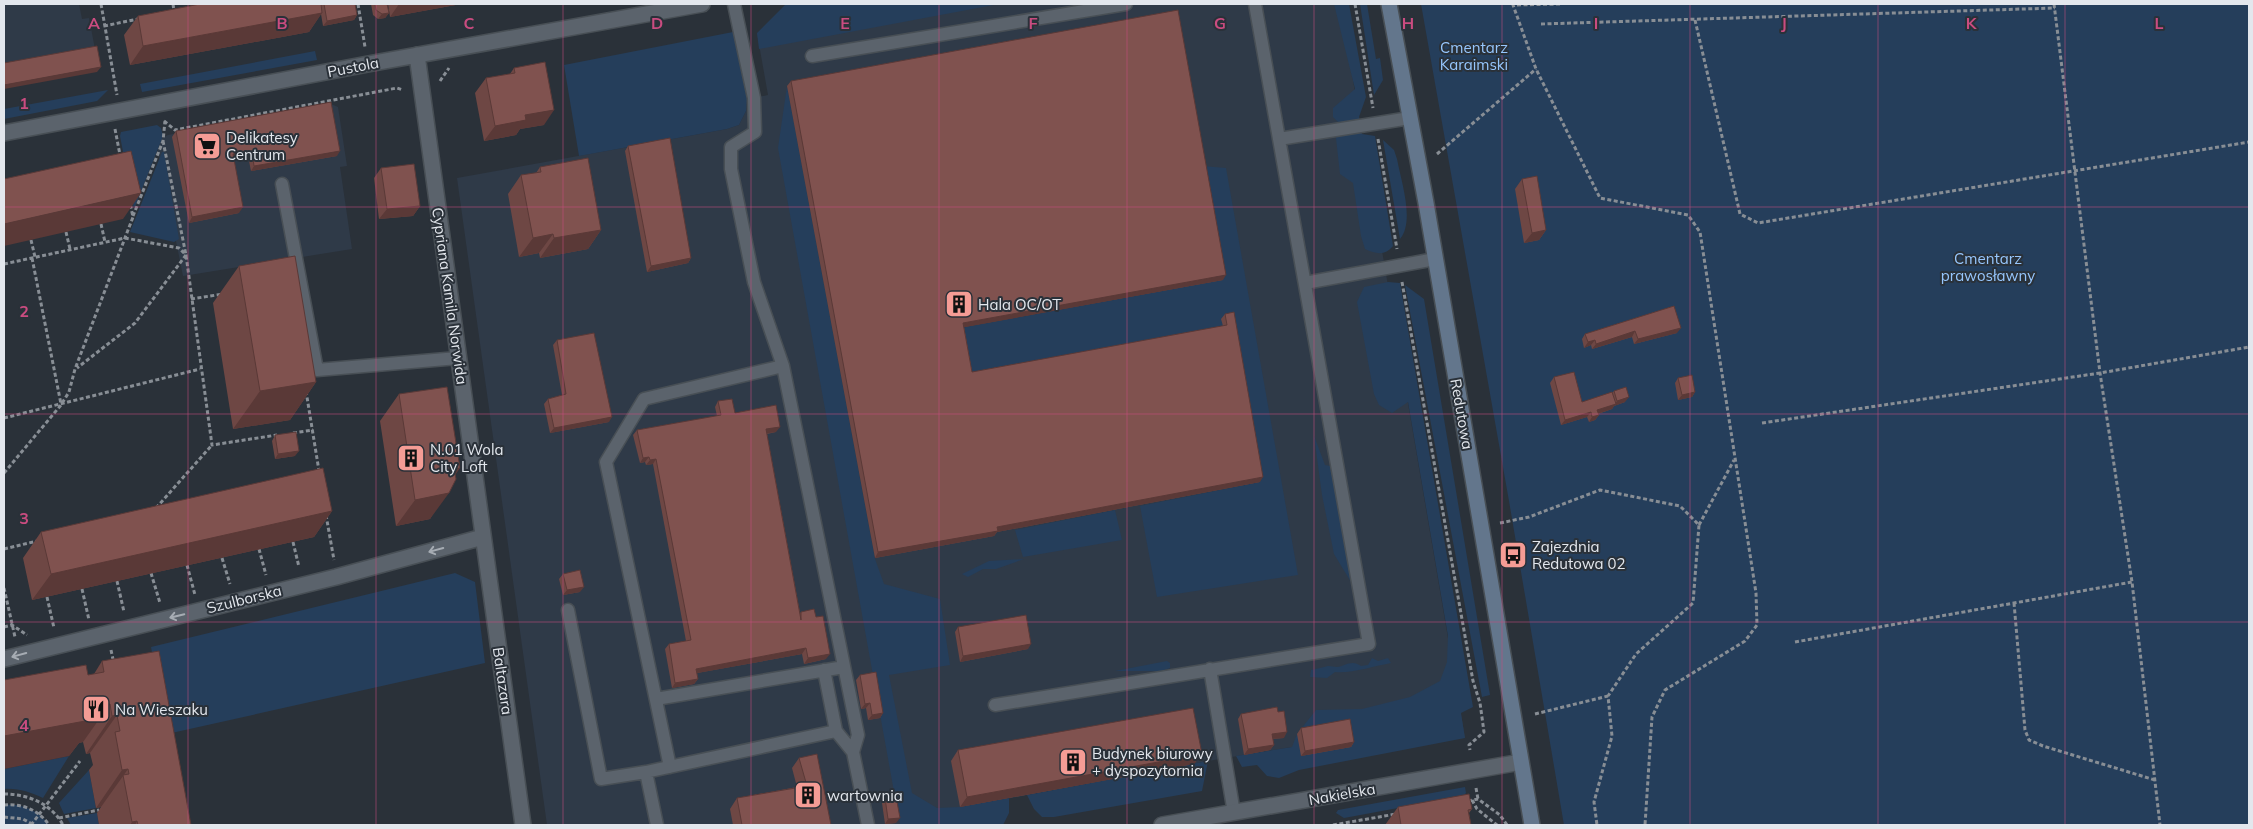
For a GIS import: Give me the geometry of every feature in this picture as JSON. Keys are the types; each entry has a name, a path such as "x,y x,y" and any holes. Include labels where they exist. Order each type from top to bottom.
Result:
{"street":[{"name":"Pustola","path":"4,133 454,48 702,4"},
{"name":"Redutowa","path":"1389,4 1435,259 1532,825"},
{"name":"Cypriana Kamila Norwida","path":"417,55 484,537"},
{"name":"Szulborska","path":"11,657 336,577 484,537"},
{"name":"Baltazara","path":"484,537 523,825"},
{"name":"Nakielska","path":"1162,825 1521,762"}],"lane":[{"path":"734,4 754,98 755,132 731,147 731,169 754,282 783,366 858,735 853,752"},
{"path":"812,56 1126,4"},
{"path":"995,705 1369,644 1255,4"},
{"path":"1279,139 1410,118"},
{"path":"282,184 317,370 458,358"},
{"path":"1305,283 1435,259"},
{"path":"670,767 606,462 644,398 783,366"},
{"path":"568,610 601,779 646,772 836,731"},
{"path":"656,699 844,667"},
{"path":"1210,669 1234,813"},
{"path":"824,670 836,731 853,752 868,825"},
{"path":"646,772 657,825"}],"path":[{"path":"101,4 117,113 115,130 121,159"},
{"path":"173,4 174,11"},
{"path":"358,4 368,64"},
{"path":"1355,4 1399,266 1473,681 1480,703 1484,732 1469,745 1470,750"},
{"path":"1560,4 1513,4 1536,69 1600,198 1688,215 1700,232 1756,593 1757,625 1745,641 1665,690 1652,717 1645,825"},
{"path":"1541,24 2054,6 2100,373 2132,582 2160,825"},
{"path":"166,13 180,10"},
{"path":"104,26 143,18"},
{"path":"1695,20 1740,214 1758,222 2249,142"},
{"path":"165,121 175,130 397,88 405,90 437,85 450,65 454,48"},
{"path":"1437,154 1536,69"},
{"path":"157,123 165,121"},
{"path":"4,473 61,405 69,392 75,369 163,141 165,121"},
{"path":"106,132 124,129"},
{"path":"163,141 186,255 200,369 212,445"},
{"path":"129,197 133,217"},
{"path":"101,224 105,242"},
{"path":"66,232 70,250"},
{"path":"4,264 125,238 179,248 186,255"},
{"path":"31,240 61,405"},
{"path":"75,369 135,323 186,255"},
{"path":"191,299 230,293"},
{"path":"1762,423 2100,373 2249,347"},
{"path":"4,418 200,369"},
{"path":"316,389 306,390 319,478"},
{"path":"155,509 212,445 313,430"},
{"path":"1596,825 1594,802 1612,736 1608,696 1636,654 1693,603 1699,526 1735,459"},
{"path":"1500,523 1529,517 1600,490 1680,506 1699,526"},
{"path":"324,507 336,577"},
{"path":"4,549 42,540"},
{"path":"293,542 300,573"},
{"path":"259,549 267,581"},
{"path":"222,558 232,589"},
{"path":"187,565 196,598"},
{"path":"151,574 160,606"},
{"path":"117,581 124,615"},
{"path":"1795,642 2132,582"},
{"path":"4,588 11,657"},
{"path":"82,589 89,623"},
{"path":"47,597 55,631"},
{"path":"2014,603 2025,730 2029,740 2155,780"},
{"path":"107,632 115,668"},
{"path":"1535,714 1608,696"},
{"path":"4,817 23,819 32,825 80,760"},
{"path":"1476,785 1478,799"},
{"path":"4,794 30,798 47,807 63,825"},
{"path":"1465,801 1478,799 1500,815 1507,825"},
{"path":"1472,800 1477,809 1497,825"},
{"path":"4,805 32,809 49,825"},
{"path":"58,818 99,810"},
{"path":"1333,825 1397,814"}],"shaded area":[{"path":"4,4 79,4 82,19 89,18 95,49 4,66"},
{"path":"916,4 1340,4 1465,738 1292,747 1208,761 964,807 967,825 547,825 457,178 727,129 739,125 746,111 747,99 768,95 757,33"},
{"path":"331,104 338,107 347,166 340,167 352,249 183,276 156,141 168,135"}],"green space":[{"path":"786,4 999,4 759,49 757,33"},
{"path":"1334,4 1349,4 1366,97 1359,117 1362,134 1375,136 1393,246 1384,253 1365,249 1361,236 1353,183 1340,174 1336,138 1345,122 1340,124 1333,117 1333,108 1355,89"},
{"path":"1360,4 1367,4 1376,59 1380,58 1383,80 1374,95"},
{"name":"Cmentarz prawosławny","path":"1421,4 2249,4 2249,825 1564,825"},
{"path":"733,32 747,99 746,111 739,125 727,129 579,156 564,65"},
{"path":"315,51 317,60 142,92 140,84"},
{"path":"787,86 875,559 884,584 940,599 950,665 889,675 912,793 937,808 960,807 1009,798 1009,813 1003,825 900,825 778,148"},
{"path":"108,90 97,101 4,119 4,109"},
{"path":"157,125 161,128 163,136 134,209 120,136 121,132"},
{"path":"1383,140 1394,150 1406,200 1406,222 1400,239"},
{"path":"162,152 164,152 179,239 174,242 130,232"},
{"path":"1202,166 1226,168 1298,575 1157,597 1140,506 1260,482 969,378 960,328 1222,280"},
{"path":"1388,282 1400,283 1473,707 1461,713 1465,738 1299,770 1279,778 1267,776 1257,765 1242,767 1236,756 1292,747 1297,734 1316,710 1362,709 1410,697 1440,681 1447,662 1448,636 1408,402 1392,413 1379,405 1374,394 1357,302 1364,287"},
{"path":"1405,285 1424,299 1490,695 1482,697"},
{"path":"1314,436 1325,465 1330,466 1354,587 1334,554 1322,495"},
{"path":"1115,510 1122,540 1023,557 1015,530"},
{"path":"1024,559 996,569 983,569 968,577 962,574 989,561"},
{"path":"455,573 475,582 485,663 167,734 151,647"},
{"path":"1372,658 1378,661 1388,658 1391,663 1355,671 1335,672 1327,678 1310,677 1311,670 1352,663 1361,666 1368,665"},
{"path":"1167,661 1170,663 1170,668 1161,671 1115,671"},
{"path":"69,756 43,798 24,791 4,789 4,769"},
{"path":"1208,761 1202,791 1054,817 1042,817 1034,809 1027,795"},
{"path":"89,770 96,808 64,814 59,803"},
{"path":"1465,787 1466,793 1463,796 1344,818 1336,813 1338,810"},
{"path":"4,805 23,806 40,815 49,825 4,825"},
{"path":"97,813 99,825 71,825 67,818"}],"building":[{"path":"200,4 321,4 322,13 143,46 138,16"},
{"path":"324,4 355,4 357,15 327,21"},
{"path":"375,4 387,4 389,13 382,14 376,10"},
{"name":"Hala OC/OT","path":"1178,10 1226,275 963,323 972,372 1227,325 1225,314 1234,312 1263,477 997,527 998,531 878,552 791,81"},
{"path":"97,46 101,67 4,85 4,63"},
{"path":"545,62 554,110 525,115 526,120 495,126 486,78 515,73 514,68"},
{"path":"331,102 340,151 254,166 252,151 233,154 243,207 192,217 176,131"},
{"path":"670,138 691,258 651,266 628,146"},
{"path":"131,151 141,193 4,224 4,179"},
{"path":"588,158 601,230 554,238 553,234 533,238 521,175 541,172 540,167"},
{"path":"414,164 420,206 387,209 381,168"},
{"path":"1537,176 1546,230 1532,233 1522,179"},
{"path":"295,256 316,382 260,391 239,266"},
{"path":"1674,306 1681,328 1638,339 1635,331 1596,344 1595,340 1588,342 1585,334"},
{"path":"594,333 612,417 554,428 548,399 566,394 557,340"},
{"path":"1574,372 1582,402 1612,392 1616,404 1597,410 1599,415 1592,417 1591,412 1565,420 1554,377"},
{"path":"1692,375 1695,392 1682,395 1678,378"},
{"path":"447,387 460,468 454,469 456,479 449,493 415,500 399,394"},
{"path":"1626,387 1629,397 1617,401 1614,391"},
{"path":"732,399 735,413 776,405 780,427 766,429 801,620 801,612 814,609 816,617 823,616 830,654 808,658 806,648 696,669 698,679 675,683 669,644 691,640 656,459 643,458 637,430 721,415 718,401"},
{"path":"296,432 299,451 278,454 275,435"},
{"path":"323,468 332,511 51,574 41,532"},
{"path":"580,570 584,587 567,590 563,574"},
{"path":"1026,615 1031,644 963,656 958,627"},
{"path":"159,651 191,825 138,825 137,821 132,822 123,775 129,774 128,769 122,770 115,732 120,731 117,715 112,716 110,704 94,707 96,719 4,736 4,680 86,665 88,675 104,672 102,661"},
{"path":"876,672 883,713 872,715 870,703 865,704 860,675"},
{"path":"1277,707 1278,712 1284,711 1287,732 1272,734 1274,745 1248,749 1241,714"},
{"name":"Budynek biurowy + dyspozytornia","path":"1193,708 1202,754 967,797 958,750"},
{"path":"1350,719 1354,742 1305,751 1301,728"},
{"name":"wartownia","path":"817,754 831,825 742,825 737,798 807,786 799,758"},
{"path":"1469,794 1472,809 1468,810 1471,825 1401,825 1398,807"},
{"path":"896,796 900,818 888,819 885,798"}],"place":[{"name":"Delikatesy Centrum","path":"207,146"},
{"name":"Hala OC/OT","path":"959,304"},
{"name":"N.01 Wola City Loft","path":"411,458"},
{"name":"Zajezdnia Redutowa 02","path":"1513,555"},
{"name":"Na Wieszaku","path":"96,709"},
{"name":"Budynek biurowy + dyspozytornia","path":"1073,762"},
{"name":"wartownia","path":"808,795"}],"park label":[{"name":"Cmentarz Karaimski","path":"1474,56"}]}
